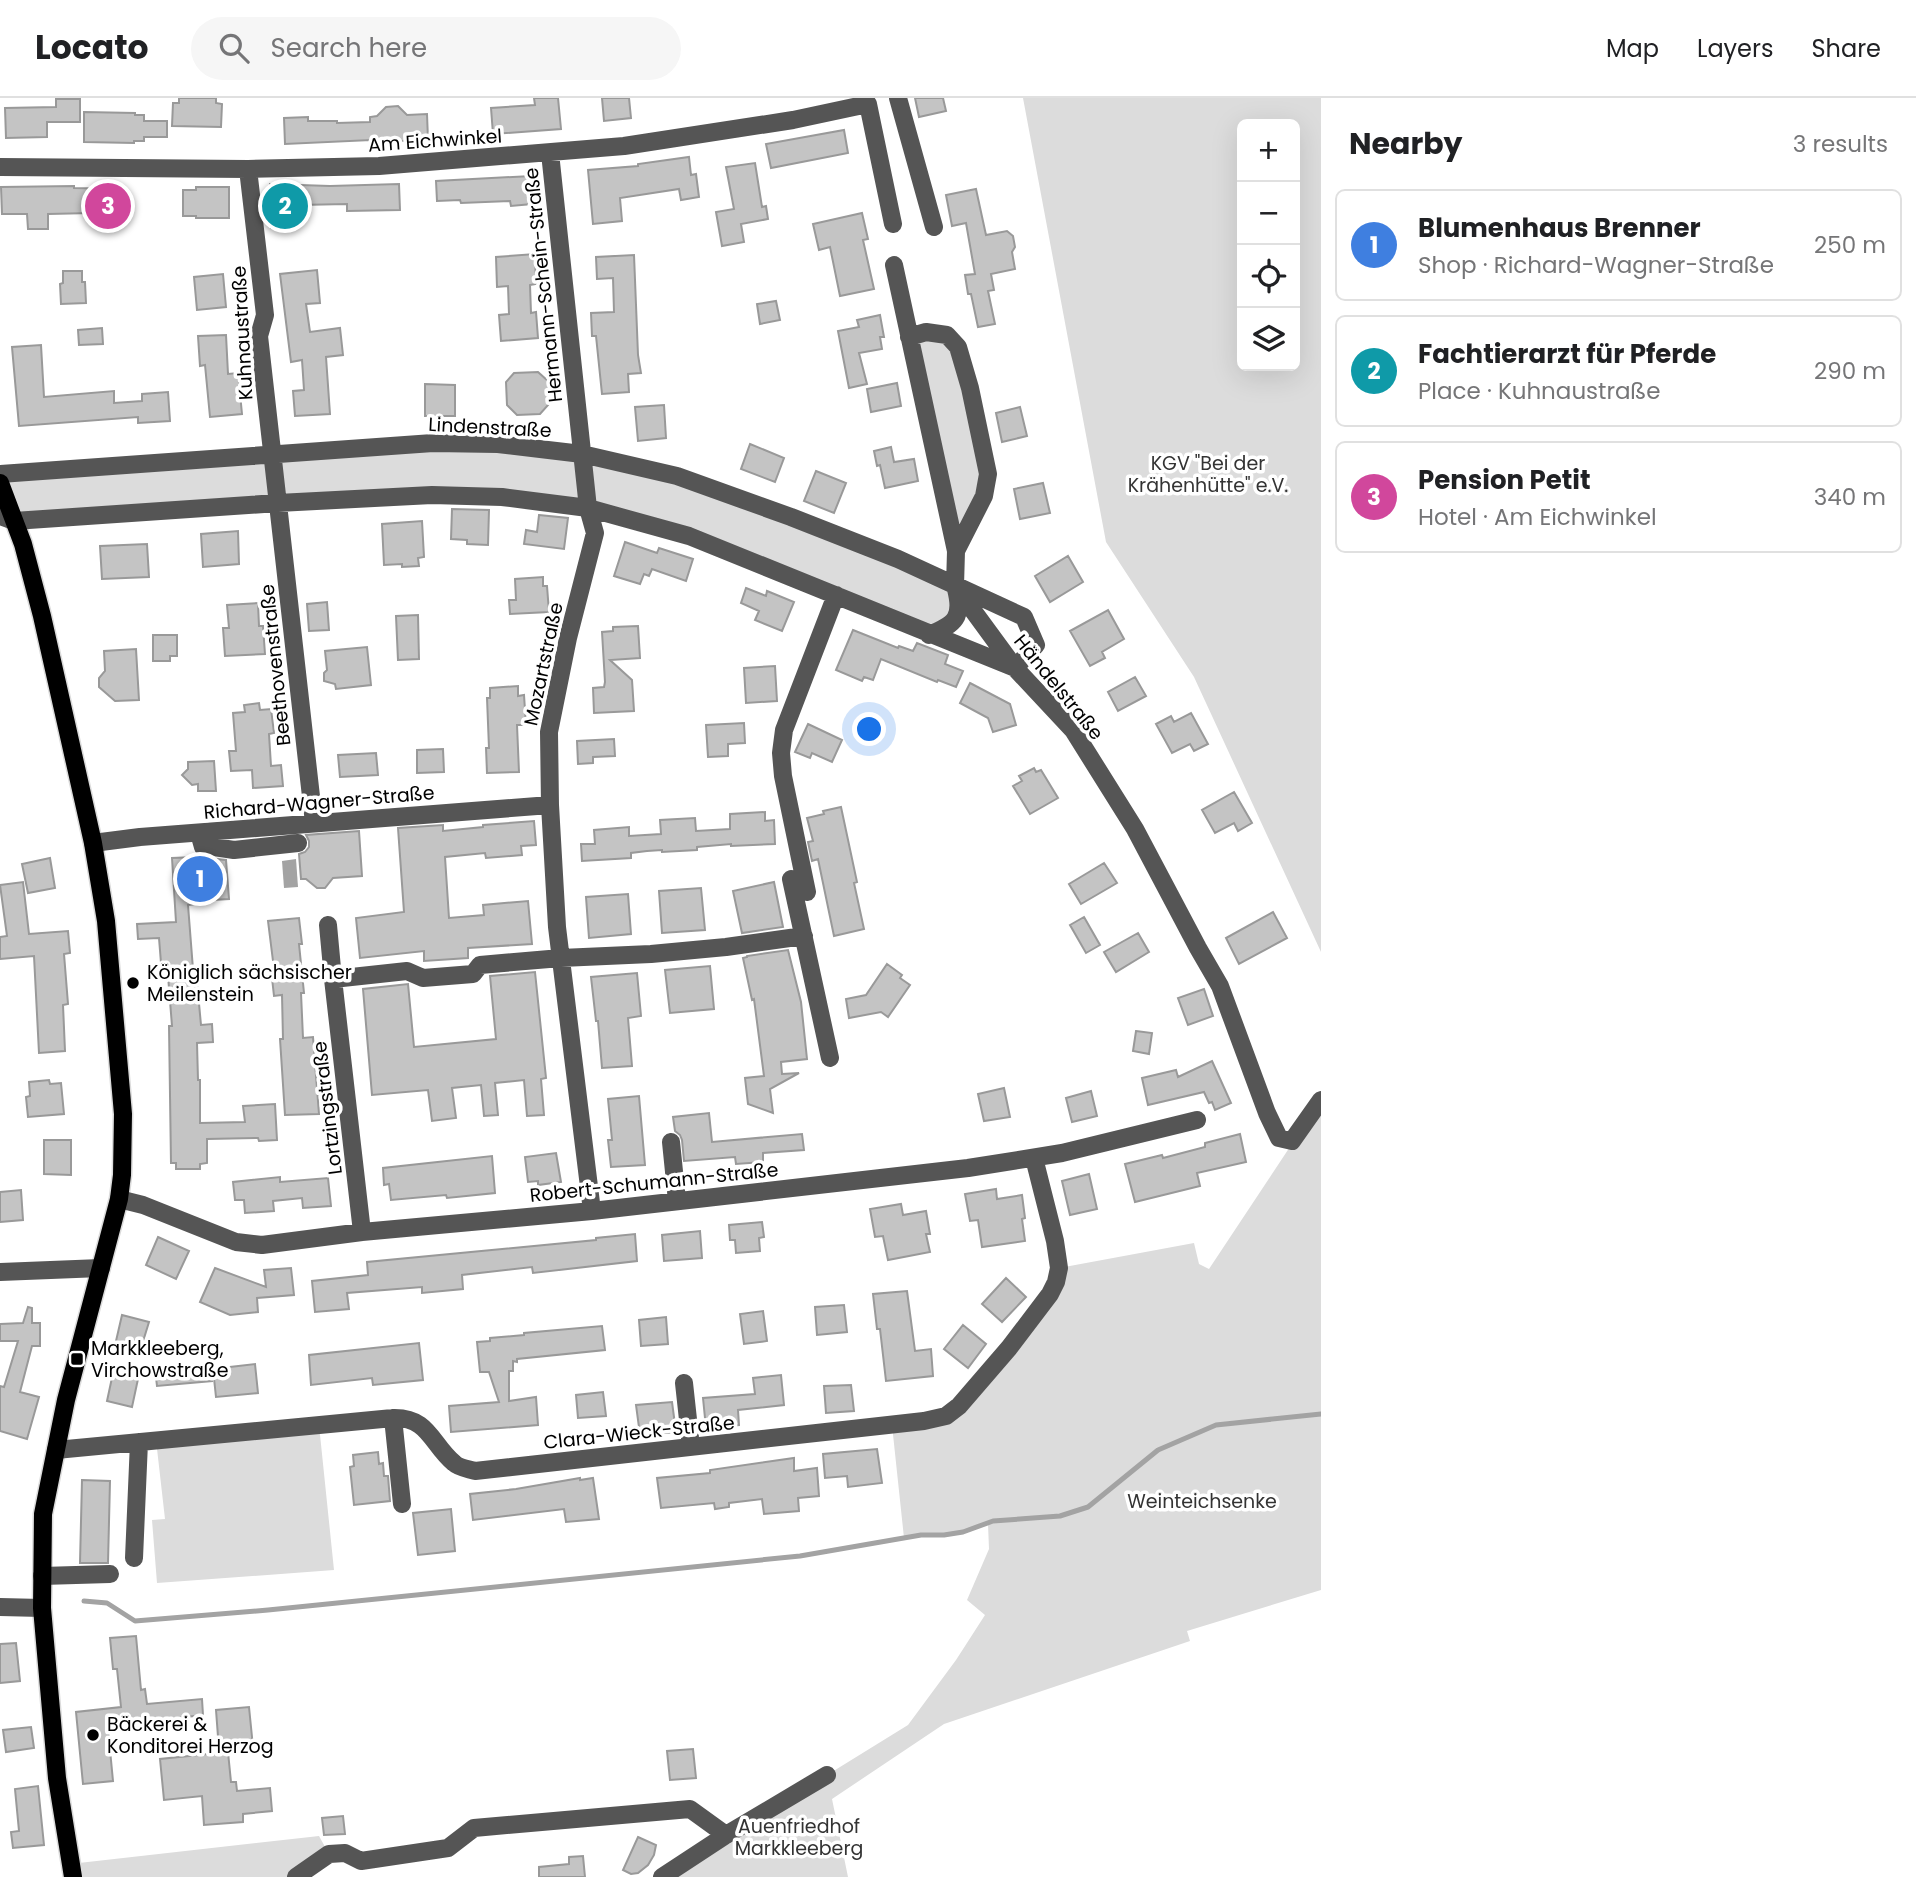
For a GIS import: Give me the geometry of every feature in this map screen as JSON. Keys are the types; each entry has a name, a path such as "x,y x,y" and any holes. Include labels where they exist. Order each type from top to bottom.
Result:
{"main road":[{"path":"0,483 7,519 23,544 42,616 93,843 106,921 123,1114 119,1199 66,1400 43,1514 42,1608 57,1778 73,1877"}],"street":[{"name":"Am Eichwinkel","path":"0,167 248,169 379,166 550,153 624,146 793,120 848,103 868,104 892,98"},
{"path":"898,98 934,228"},
{"path":"868,104 893,225"},
{"name":"Hermann-Schein-Straße","path":"550,153 587,508"},
{"name":"Kuhnaustraße","path":"248,169 265,315 259,336 278,503"},
{"path":"894,265 956,551 959,603 957,617 947,628 929,635"},
{"path":"909,338 926,332 947,335 958,348 970,388 988,474 984,496 956,551"},
{"name":"Lindenstraße","path":"0,474 433,443 498,444 582,454 677,476 790,517 898,559 1024,617 1036,645 1015,668"},
{"path":"7,519 432,495 502,498 587,508 689,536 1015,668"},
{"name":"Beethovenstraße","path":"278,503 314,823"},
{"name":"Mozartstraße","path":"587,508 595,533 568,638 549,732 557,927 592,1211"},
{"name":"Händelstraße","path":"956,586 1015,668 1073,730 1135,829 1220,986 1267,1113 1279,1138 1292,1142 1321,1100"},
{"path":"807,892 783,776 781,753 784,730 836,595"},
{"name":"Richard-Wagner-Straße","path":"93,843 550,805"},
{"path":"199,833 203,847 234,850 298,843"},
{"path":"792,879 830,1058"},
{"name":"Lortzingstraße","path":"328,925 362,1232"},
{"path":"333,979 407,971 423,978 472,974 480,965 663,953 804,936"},
{"name":"Robert-Schumann-Straße","path":"119,1199 143,1205 236,1242 262,1245 362,1232 677,1202 968,1168 1034,1158 1197,1120"},
{"path":"671,1142 677,1202"},
{"name":"Clara-Wieck-Straße","path":"56,1450 409,1418 424,1427 456,1465 475,1471 924,1421 946,1416 960,1406 1009,1348 1056,1282 1059,1268 1055,1241 1034,1158"},
{"path":"0,1272 101,1268"},
{"path":"684,1383 691,1447"},
{"path":"393,1418 402,1504"},
{"path":"134,1558 139,1442"},
{"path":"42,1576 110,1574"},
{"path":"0,1607 42,1608"},
{"path":"662,1877 827,1774"},
{"path":"296,1877 329,1854 345,1853 362,1869 448,1848 474,1828 690,1809 726,1835"}],"green space":[{"name":"KGV \"Bei der Krähenhütte\" e.V.","path":"1023,98 1321,98 1321,952 1194,677 1106,542"},
{"path":"947,335 988,474 956,551 909,338"},
{"path":"498,444 677,476 955,586 959,603 929,635 689,536 502,498 14,521 0,474"},
{"path":"1321,1100 1321,1590 1187,1631 1190,1641 944,1724 832,1799 848,1877 662,1877 908,1725 985,1615 967,1600 989,1549 988,1524 950,1534 904,1538 892,1425 959,1406 1059,1268 1194,1243 1199,1264 1209,1269"},
{"path":"319,1425 334,1570 157,1583 152,1520 165,1519 156,1440"},
{"path":"319,1836 329,1854 296,1877 73,1877 70,1864"}],"shaded area":[{"path":"296,859 298,887 284,888 282,861"}],"building":[{"path":"179,98 216,98 216,103 222,104 221,127 172,126 173,103 179,103"},
{"path":"534,98 558,98 561,129 493,134 491,108 535,105"},
{"path":"602,98 629,98 631,118 604,121"},
{"path":"915,98 943,98 946,111 919,117"},
{"path":"56,99 80,99 80,122 47,122 47,137 6,138 5,108 56,107"},
{"path":"398,106 407,115 427,114 428,140 285,144 284,118 308,117 308,121 337,123 370,122 370,117 377,116 386,107"},
{"path":"84,112 135,113 144,115 144,121 167,121 167,137 144,137 144,141 134,143 84,142"},
{"path":"844,130 848,153 771,168 766,144"},
{"path":"689,157 691,175 696,174 699,197 681,200 679,189 620,198 622,221 593,224 588,170 638,166"},
{"path":"755,163 762,207 766,206 768,219 741,224 744,242 722,246 716,212 734,209 726,167"},
{"path":"531,176 532,204 511,206 510,201 437,201 436,181"},
{"path":"270,184 399,184 400,210 347,211 347,204 299,205 300,227 271,228"},
{"path":"74,186 125,189 124,224 91,223 92,213 48,214 48,229 28,229 27,214 2,214 1,187"},
{"path":"196,187 229,187 229,218 183,216 183,190 196,190"},
{"path":"976,189 986,235 1007,231 1013,236 1015,247 1012,252 1015,269 991,274 994,290 988,291 995,324 978,327 965,275 975,274 966,223 952,226 946,195"},
{"path":"862,213 868,239 863,240 874,289 840,296 830,247 819,250 813,224"},
{"path":"535,254 536,284 530,285 531,313 536,312 538,338 501,341 499,315 509,314 508,286 497,287 496,257"},
{"path":"634,255 641,373 628,374 629,392 602,394 596,336 592,336 591,313 614,312 613,278 597,279 596,257"},
{"path":"317,270 320,303 306,304 310,332 340,328 343,355 326,357 330,414 295,416 293,391 304,390 302,360 291,362 280,274"},
{"path":"63,271 82,271 86,303 61,304 60,284 63,283"},
{"path":"223,274 226,307 197,310 194,277"},
{"path":"776,301 780,320 760,324 757,304"},
{"path":"880,315 884,337 880,337 882,349 859,353 867,384 849,388 838,331 859,327 857,320"},
{"path":"102,328 103,344 79,345 78,330"},
{"path":"226,335 228,374 238,373 242,414 210,417 205,365 200,366 198,336"},
{"path":"41,345 44,397 114,391 114,403 142,401 142,394 168,392 170,421 138,423 138,417 19,426 12,347"},
{"path":"538,372 548,381 549,404 540,414 517,415 507,405 506,382 514,373"},
{"path":"897,383 901,406 871,412 867,389"},
{"path":"425,384 455,385 455,416 425,416"},
{"path":"664,405 666,438 638,441 635,407"},
{"path":"1020,407 1027,436 1002,442 996,413"},
{"path":"750,444 784,458 775,482 741,469"},
{"path":"891,447 894,462 914,459 918,481 885,488 874,451"},
{"path":"816,471 846,483 834,513 804,501"},
{"path":"1043,483 1050,513 1020,519 1014,489"},
{"path":"452,509 489,510 488,545 467,544 467,540 451,539"},
{"path":"539,515 568,518 564,549 524,544 526,530 537,532"},
{"path":"422,521 424,557 418,558 419,566 384,565 382,524"},
{"path":"238,531 239,564 203,567 201,534"},
{"path":"625,542 657,553 659,548 693,559 686,581 652,569 649,576 644,574 640,584 614,576"},
{"path":"147,544 149,577 102,579 100,546"},
{"path":"1068,556 1083,582 1050,602 1035,576"},
{"path":"543,577 543,586 547,586 549,612 510,614 509,600 516,600 515,579"},
{"path":"746,588 766,596 767,591 794,602 782,631 755,620 759,611 741,603"},
{"path":"327,602 329,630 309,631 307,604"},
{"path":"258,603 259,626 263,626 265,654 225,656 223,628 229,628 227,605"},
{"path":"1108,610 1124,639 1102,652 1105,658 1090,666 1070,631"},
{"path":"418,615 419,659 398,660 396,616"},
{"path":"638,626 640,658 610,660 632,680 634,711 594,713 593,688 604,687 605,682 602,632 613,631 613,627"},
{"path":"853,630 898,648 899,646 913,651 917,643 948,655 945,664 963,671 956,687 881,659 873,680 864,677 862,681 836,670"},
{"path":"153,635 177,635 177,656 170,656 170,661 153,661"},
{"path":"367,647 371,685 336,689 335,684 324,681 324,673 327,670 325,651"},
{"path":"136,649 139,700 115,701 99,687 99,678 105,671 104,651"},
{"path":"775,666 777,701 746,703 744,668"},
{"path":"1135,677 1146,696 1118,711 1108,692"},
{"path":"970,683 1010,704 1016,725 993,732 988,718 960,703"},
{"path":"518,686 518,696 524,695 526,725 517,725 519,772 487,773 487,698 490,698 490,688"},
{"path":"259,703 260,710 271,709 274,733 269,734 271,766 281,765 283,786 253,788 252,770 231,771 229,751 236,751 233,713 245,712 244,705"},
{"path":"1191,713 1208,744 1194,751 1190,744 1172,753 1156,724 1171,716 1174,722"},
{"path":"744,723 745,743 728,744 728,756 708,757 706,725"},
{"path":"808,724 842,740 832,762 812,753 810,758 795,752"},
{"path":"614,739 615,756 593,757 593,763 578,764 577,741"},
{"path":"443,749 444,772 417,773 417,750"},
{"path":"376,753 378,775 340,777 338,755"},
{"path":"214,761 216,791 198,791 198,784 192,785 182,775 188,769 188,762"},
{"path":"1034,768 1036,772 1041,770 1058,798 1030,814 1013,786 1022,781 1019,776"},
{"path":"1234,792 1252,823 1238,831 1234,823 1215,833 1202,810"},
{"path":"841,807 864,929 834,936 818,859 812,861 808,842 813,841 807,818"},
{"path":"765,812 765,821 774,820 775,844 731,844 697,847 697,850 647,851 631,853 631,858 582,861 581,844 595,844 594,830 629,827 629,836 661,834 660,820 695,818 696,831 730,829 730,814"},
{"path":"534,821 536,845 521,846 522,855 486,858 485,853 445,857 449,918 484,915 483,905 528,901 532,944 468,948 468,958 424,961 424,951 360,958 356,918 404,912 398,828 443,825 443,831"},
{"path":"359,831 362,876 333,878 325,888 317,888 306,879 301,879 299,854 309,847 306,835"},
{"path":"50,858 55,888 28,893 22,864"},
{"path":"172,858 226,860 229,899 195,901 196,904 188,905 194,982 197,982 201,1025 212,1024 213,1042 197,1043 200,1123 245,1122 243,1106 275,1104 277,1140 207,1139 207,1163 200,1164 200,1169 176,1169 176,1163 171,1163 169,1026 172,1026 167,963 161,963 159,938 138,939 137,924 176,922"},
{"path":"1104,863 1117,883 1081,904 1069,884"},
{"path":"23,882 29,934 68,931 70,953 64,954 68,1004 63,1005 65,1051 39,1053 34,956 0,959 0,937 7,936 0,885"},
{"path":"774,882 783,927 742,933 733,891"},
{"path":"701,888 705,930 662,933 659,891"},
{"path":"628,894 631,934 589,938 586,897"},
{"path":"1273,912 1287,938 1239,964 1226,938"},
{"path":"1084,917 1100,945 1086,953 1070,925"},
{"path":"299,918 304,993 301,993 303,1038 313,1037 319,1114 285,1115 280,1039 283,1039 282,995 274,996 271,969 274,969 268,921"},
{"path":"1138,933 1149,952 1116,972 1104,952"},
{"path":"788,950 801,1002 807,1059 781,1062 782,1074 799,1073 770,1089 773,1113 748,1104 745,1078 764,1076 754,999 752,1000 743,958"},
{"path":"887,964 910,985 888,1017 881,1012 849,1018 846,999 866,995"},
{"path":"710,966 714,1009 670,1013 665,970"},
{"path":"535,972 546,1078 541,1079 544,1115 527,1116 524,1080 495,1083 498,1115 484,1116 481,1085 452,1088 456,1118 432,1121 428,1090 372,1095 363,989 408,984 414,1047 496,1039 490,976"},
{"path":"637,973 641,1016 628,1018 632,1066 602,1068 591,977"},
{"path":"1204,989 1213,1016 1188,1025 1178,998"},
{"path":"1136,1031 1152,1033 1149,1054 1133,1051"},
{"path":"1212,1061 1231,1103 1215,1110 1204,1092 1148,1105 1142,1078 1176,1070 1178,1077"},
{"path":"49,1080 50,1084 61,1083 64,1114 28,1117 26,1097 30,1096 29,1082"},
{"path":"1004,1088 1010,1117 984,1121 978,1094"},
{"path":"1091,1091 1097,1116 1072,1122 1066,1098"},
{"path":"639,1096 645,1165 611,1167 608,1140 612,1140 608,1099"},
{"path":"709,1113 712,1142 802,1134 804,1150 763,1153 763,1162 736,1164 735,1157 684,1161 682,1140 675,1131 673,1117"},
{"path":"1240,1134 1246,1162 1197,1173 1200,1186 1135,1202 1125,1164 1162,1155 1163,1158"},
{"path":"44,1140 71,1140 71,1175 44,1174"},
{"path":"556,1153 561,1182 538,1185 538,1181 528,1182 525,1157"},
{"path":"492,1156 495,1193 391,1200 389,1184 384,1185 383,1168"},
{"path":"1089,1174 1097,1209 1070,1215 1062,1181"},
{"path":"280,1177 280,1182 328,1178 331,1206 303,1208 302,1198 273,1201 274,1211 245,1213 244,1200 235,1200 233,1182"},
{"path":"996,1189 997,1199 1022,1195 1025,1241 982,1247 978,1220 970,1221 965,1194"},
{"path":"21,1190 23,1220 0,1222 0,1192"},
{"path":"901,1204 903,1215 926,1211 930,1234 926,1234 930,1252 888,1260 883,1236 875,1237 870,1209"},
{"path":"762,1222 764,1237 759,1238 760,1251 736,1253 735,1240 730,1240 729,1225"},
{"path":"700,1231 702,1258 664,1261 662,1235"},
{"path":"635,1234 637,1261 533,1273 532,1267 462,1275 463,1289 422,1293 422,1287 347,1293 349,1309 315,1312 312,1281 368,1275 367,1262"},
{"path":"158,1237 189,1251 176,1279 146,1265"},
{"path":"215,1268 266,1287 264,1270 291,1268 294,1295 257,1298 258,1312 230,1315 200,1302"},
{"path":"1006,1278 1026,1297 1002,1322 982,1304"},
{"path":"907,1291 915,1351 931,1349 933,1376 886,1381 873,1294"},
{"path":"844,1305 847,1332 817,1335 815,1307"},
{"path":"28,1307 32,1308 32,1323 40,1323 40,1346 32,1346 20,1392 39,1397 27,1439 0,1431 0,1386 4,1387 18,1341 0,1341 0,1324 23,1323"},
{"path":"763,1311 767,1341 744,1344 740,1314"},
{"path":"122,1315 149,1322 141,1348 116,1341"},
{"path":"666,1317 668,1344 641,1346 639,1320"},
{"path":"963,1325 986,1344 968,1368 944,1349"},
{"path":"602,1326 605,1350 513,1361 513,1371 509,1371 509,1401 536,1397 538,1425 451,1432 449,1406 499,1402 489,1372 480,1372 477,1342 524,1333"},
{"path":"419,1343 423,1380 373,1385 372,1378 311,1385 309,1355"},
{"path":"210,1363 212,1381 157,1386 155,1369"},
{"path":"255,1364 258,1393 216,1397 213,1369"},
{"path":"113,1373 138,1379 132,1407 107,1401"},
{"path":"781,1375 784,1405 738,1410 739,1425 706,1428 703,1398 755,1394 753,1378"},
{"path":"851,1385 854,1411 826,1413 824,1386"},
{"path":"603,1392 606,1416 578,1418 576,1395"},
{"path":"672,1402 676,1432 640,1435 636,1405"},
{"path":"877,1449 882,1483 848,1487 847,1476 825,1478 823,1454"},
{"path":"378,1452 379,1464 383,1463 384,1476 388,1476 390,1501 354,1505 350,1467 354,1466 353,1455"},
{"path":"794,1458 794,1471 817,1468 819,1496 798,1498 799,1511 764,1514 762,1499 729,1503 729,1507 715,1509 714,1503 661,1508 657,1478 710,1473 710,1470"},
{"path":"593,1478 599,1519 566,1522 564,1509 473,1520 470,1494"},
{"path":"82,1480 110,1481 108,1563 80,1563"},
{"path":"451,1509 455,1551 418,1555 413,1513"},
{"path":"136,1636 141,1690 145,1689 147,1704 202,1699 203,1715 167,1719 168,1723 108,1729 113,1781 83,1784 76,1712 121,1707 110,1638"},
{"path":"16,1643 20,1681 0,1683 0,1644"},
{"path":"249,1707 253,1747 219,1750 216,1710"},
{"path":"31,1727 34,1748 6,1752 3,1730"},
{"path":"693,1749 696,1778 670,1780 667,1751"},
{"path":"228,1752 231,1782 236,1782 237,1791 270,1788 272,1811 243,1814 243,1822 204,1825 202,1796 164,1800 160,1759"},
{"path":"38,1786 44,1845 13,1848 11,1832 19,1831 15,1789"},
{"path":"343,1816 345,1834 324,1835 322,1818"},
{"path":"638,1837 656,1845 648,1865 638,1873 631,1874 623,1870"},
{"path":"583,1856 585,1877 539,1877 539,1867 569,1864 569,1857"}],"waterway":[{"path":"84,1601 107,1603 135,1621 800,1556 921,1535 944,1535 963,1532 993,1521 1060,1516 1088,1507 1158,1450 1216,1425 1321,1414"}],"place":[{"name":"Pension Petit","path":"108,206"},
{"name":"Fachtierarzt für Pferde","path":"285,206"},
{"name":"Blumenhaus Brenner","path":"200,879"},
{"name":"Königlich sächsischer Meilenstein","path":"133,983"},
{"name":"Markkleeberg, Virchowstraße","path":"77,1359"},
{"name":"Bäckerei & Konditorei Herzog","path":"93,1735"}],"park label":[{"name":"Weinteichsenke","path":"1202,1501"},
{"name":"Auenfriedhof Markkleeberg","path":"799,1837"}]}
